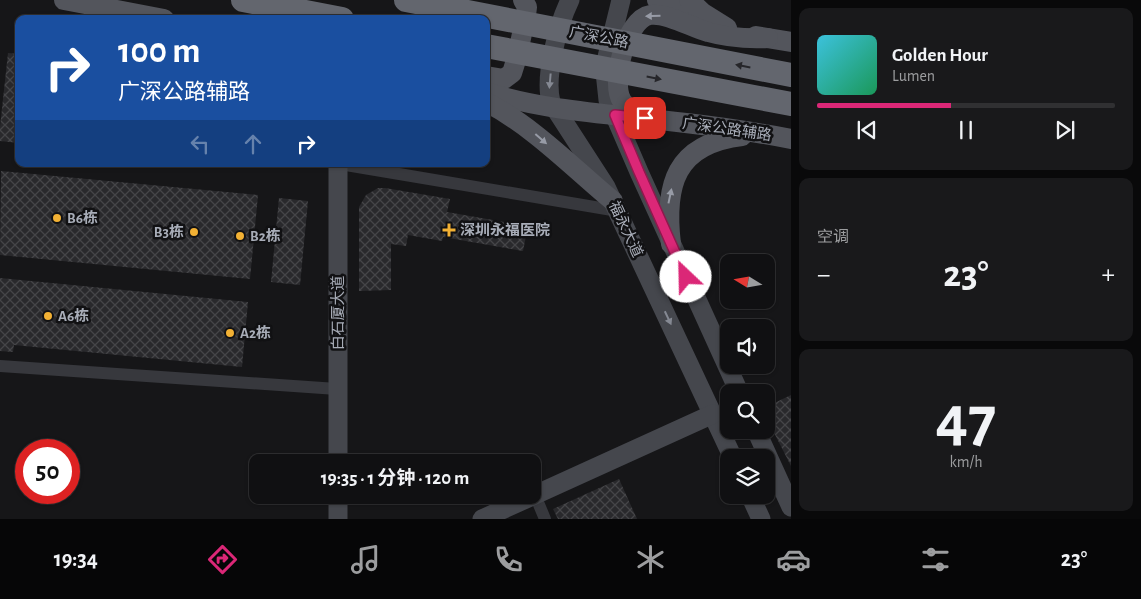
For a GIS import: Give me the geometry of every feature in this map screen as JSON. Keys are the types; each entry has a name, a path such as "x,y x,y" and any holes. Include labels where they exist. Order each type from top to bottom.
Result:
{"highway":[{"path":"243,0 321,15"},
{"name":"广深公路","path":"406,0 483,15"},
{"name":"广深公路","path":"490,16 791,75"},
{"name":"广深公路","path":"490,47 791,104"}],"main road":[{"path":"64,0 143,15"},
{"path":"490,77 504,79 512,74 518,58 526,15 527,7 523,0"},
{"name":"福永大道","path":"570,0 559,27 549,95 554,108 596,170 616,206 729,449"},
{"path":"621,0 608,50 605,72 608,100 735,384"},
{"path":"657,0 727,28 791,42"},
{"path":"689,0 727,28"},
{"path":"675,121 633,112 622,101 618,93 618,74 621,60 628,38 637,22 648,15 654,15 728,38 768,38"},
{"name":"广深公路辅路","path":"490,93 554,108 675,121 787,138"},
{"path":"490,104 536,134 616,206"},
{"path":"671,244 668,218 669,204 677,173 685,161 710,143 726,138 744,136 787,138"},
{"name":"白石厦大道","path":"338,454 339,167"},
{"path":"541,492 713,414"},
{"path":"760,439 791,507"},
{"path":"338,504 338,519"},
{"path":"482,519 514,504"},
{"path":"754,504 761,519"}],"street":[{"path":"359,167 616,206"},
{"path":"0,366 337,389"},
{"path":"538,504 546,519"}],"building":[{"path":"8,53 15,54 15,143 0,141"},
{"path":"1,171 258,195 250,279 0,255"},
{"path":"378,188 450,199 447,212 528,226 523,251 443,237 442,241 408,235 406,246 391,244 391,290 359,291 359,207 366,195"},
{"path":"279,198 308,201 300,285 271,282"},
{"path":"0,278 248,302 242,367 14,345 13,352 0,351"},
{"path":"791,395 791,466 775,435 775,403"},
{"path":"619,479 637,519 558,519 553,509"}],"place":[{"name":"B6栋","path":"57,218"},
{"name":"深圳永福医院","path":"449,230"},
{"name":"B3栋","path":"194,232"},
{"name":"B2栋","path":"240,236"},
{"name":"A6栋","path":"48,316"},
{"name":"A2栋","path":"230,333"}],"route":[{"path":"645,118 615,115 686,277"}]}
